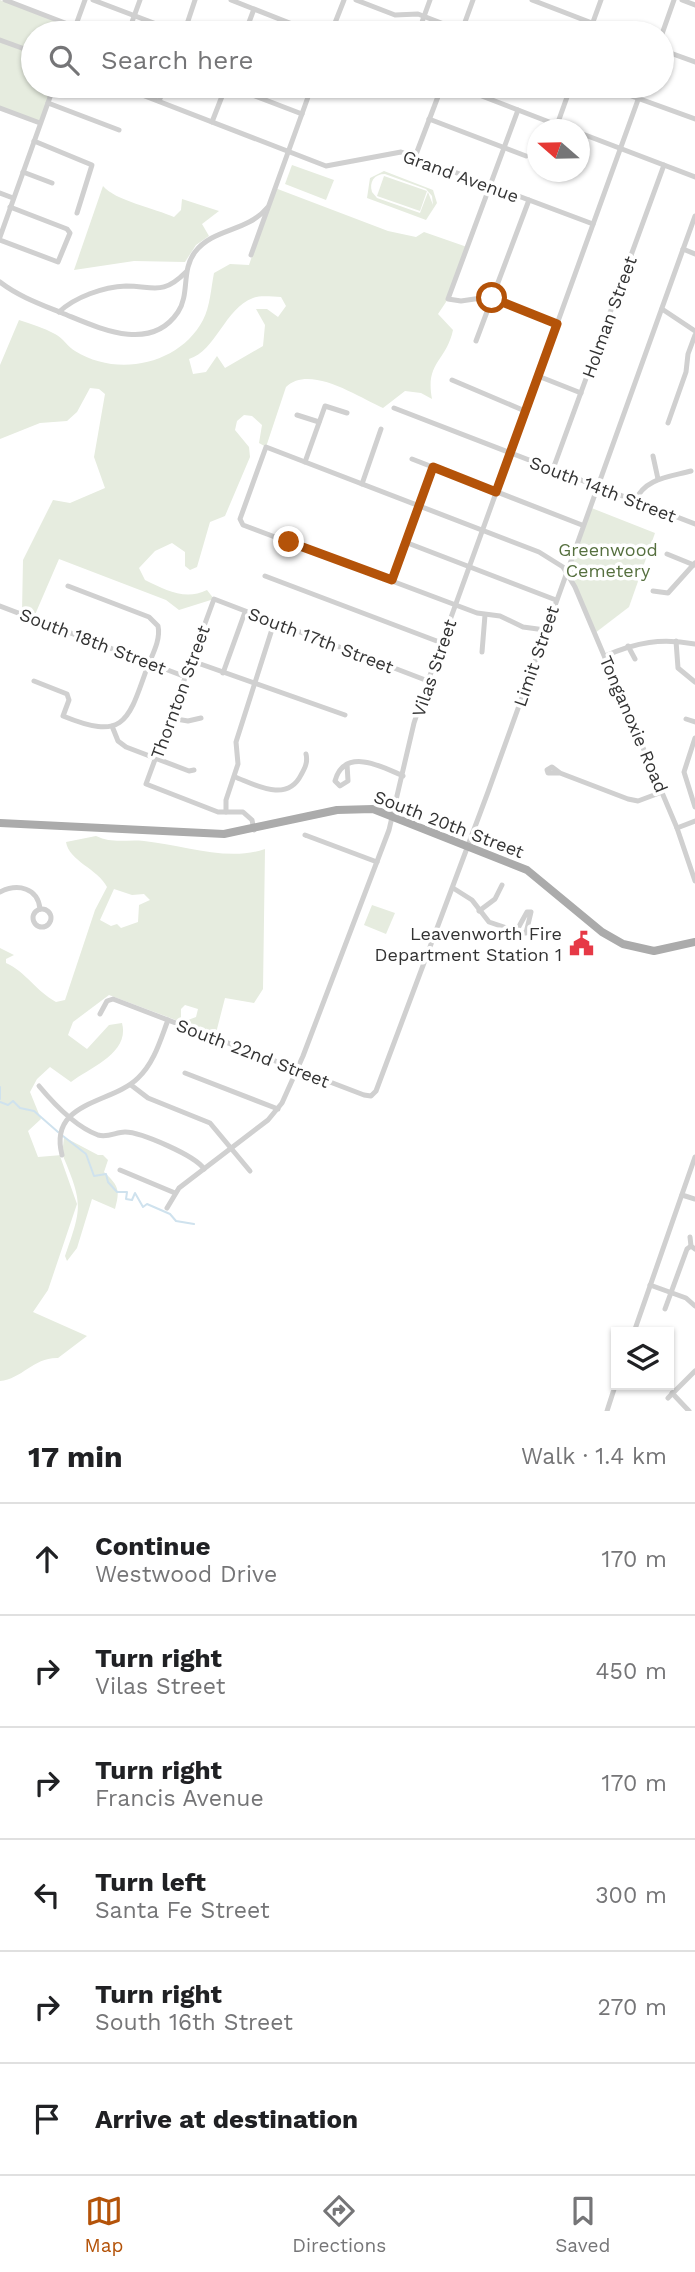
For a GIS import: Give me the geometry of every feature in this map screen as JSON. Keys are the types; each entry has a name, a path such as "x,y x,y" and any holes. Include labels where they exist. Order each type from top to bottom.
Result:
{"main road":[{"name":"South 20th Street","path":"0,823 204,834 254,830 350,808 373,809 512,862 536,876 602,932 623,944 654,951 695,942"}],"street":[{"path":"5,0 53,21"},
{"path":"77,21 85,0"},
{"path":"93,0 148,21"},
{"path":"132,21 140,0"},
{"path":"187,21 195,0"},
{"path":"231,0 284,21"},
{"path":"336,21 344,0"},
{"path":"356,0 395,15 424,16 435,21"},
{"path":"422,21 430,0"},
{"path":"467,21 473,0"},
{"path":"532,0 585,21"},
{"path":"594,21 601,0"},
{"path":"667,21 674,0"},
{"path":"682,0 695,5"},
{"path":"250,21 254,9"},
{"path":"0,40 21,48"},
{"path":"674,54 695,62"},
{"path":"10,207 67,229 70,233 58,262 0,238 10,207 13,198 50,98"},
{"name":"Grand Avenue","path":"151,98 331,167 392,151 415,157 593,225"},
{"path":"212,122 222,98"},
{"path":"259,98 302,114"},
{"path":"251,255 308,98"},
{"path":"415,157 437,98"},
{"path":"487,98 543,119"},
{"path":"559,119 567,98"},
{"path":"639,99 695,119"},
{"name":"Vilas Street","path":"167,1208 175,1193 279,1109 297,1069 394,815 414,723 428,681 639,99"},
{"path":"48,103 119,130"},
{"path":"0,108 40,123"},
{"path":"518,110 448,299 461,301 480,296 492,298 557,324"},
{"path":"429,119 526,156"},
{"path":"590,137 695,177"},
{"path":"34,141 91,164 93,170 77,213"},
{"name":"Holman Street","path":"553,469 664,165"},
{"path":"23,172 52,183"},
{"path":"0,194 13,198"},
{"path":"476,341 529,200"},
{"path":"0,282 59,312 119,334 156,331 165,327 179,311 189,262 202,244 254,222 267,208"},
{"name":"Limit Street","path":"373,1095 452,890 695,216"},
{"path":"254,222 260,228"},
{"path":"683,249 695,254"},
{"path":"59,312 107,288 128,286 156,290 176,282 186,272"},
{"path":"176,282 185,285"},
{"path":"662,309 695,333 686,372 668,423"},
{"path":"538,376 581,393"},
{"path":"452,380 525,411"},
{"path":"305,462 326,406 347,413"},
{"name":"South 14th Street","path":"394,408 695,524"},
{"path":"297,415 319,422"},
{"path":"362,484 382,429"},
{"path":"545,630 523,627 500,615 485,615 456,605 241,524 240,519 266,447 550,557 566,571"},
{"path":"653,457 659,479"},
{"path":"412,459 582,525"},
{"path":"392,580 433,467"},
{"path":"635,501 642,489 659,479 691,471"},
{"path":"405,542 556,600"},
{"path":"653,590 668,593 694,564 667,554"},
{"name":"Tonganoxie Road","path":"566,571 605,656 677,828 695,881"},
{"path":"265,576 442,643"},
{"path":"34,681 64,693 69,701 63,716 95,728 112,726 130,712 149,663 159,633 154,621 68,586"},
{"name":"South 17th Street","path":"214,599 428,681"},
{"name":"Thornton Street","path":"214,599 146,784 218,812 226,812"},
{"name":"South 18th Street","path":"0,606 186,677"},
{"path":"223,673 245,612"},
{"path":"482,652 485,615"},
{"path":"254,830 252,820 243,812 226,812 226,800 238,764 236,742 274,623"},
{"path":"605,656 628,646 655,640 695,644"},
{"path":"676,641 678,668 695,682"},
{"path":"628,646 635,659"},
{"path":"192,661 253,685 275,688 345,715"},
{"path":"170,718 188,721 201,718"},
{"path":"686,719 695,722"},
{"path":"112,726 118,741 126,747 189,771 194,770"},
{"path":"695,738 685,766 687,789 695,807"},
{"path":"235,777 268,790 283,790 298,781 307,760 306,754"},
{"path":"346,764 347,783 340,786 335,781 346,764 369,762 404,776"},
{"path":"560,773 638,801 662,792"},
{"path":"687,789 695,786"},
{"path":"677,828 695,821"},
{"path":"305,835 377,862"},
{"path":"479,911 495,899 502,885"},
{"path":"0,892 13,887 27,889 36,895 40,909"},
{"path":"452,890 467,896 489,922 517,930"},
{"name":"South 22nd Street","path":"100,1014 109,998 364,1095 373,1095"},
{"path":"62,1155 62,1134 71,1116 86,1103 131,1085 152,1061 168,1020"},
{"path":"185,1073 285,1111"},
{"path":"131,1085 148,1098 209,1123 250,1171"},
{"path":"39,1086 71,1116 100,1136 130,1133 195,1159 204,1169"},
{"path":"636,1327 695,1157"},
{"path":"120,1170 175,1193"},
{"path":"682,1195 695,1199"},
{"path":"665,1309 687,1249 693,1247 690,1237"},
{"path":"650,1285 671,1292 695,1306"},
{"path":"689,1411 670,1395 695,1371"},
{"path":"607,1411 614,1390"}],"green space":[{"path":"0,0 58,21 21,21 21,98 49,98 40,123 0,108"},
{"path":"292,165 334,180 326,200 285,184"},
{"path":"384,171 433,190 437,203 426,220 367,198 370,178","holes":["385,174 426,189 432,196 433,205 428,192 420,213 377,198 371,185 375,177"]},
{"path":"384,176 427,191 420,211 377,196"},
{"path":"103,186 116,196 174,217 181,210 182,199 219,211 202,224 209,236 196,245 185,262 134,261 74,270"},
{"path":"275,188 388,231 416,237 424,232 467,247 448,299 438,314 453,330 431,377 432,399 421,393 405,391 383,408 334,385 308,379 296,381 286,387 266,447 259,443 262,425 252,416 244,415 237,421 235,430 249,447 250,457 225,516 210,522 197,567 190,570 185,566 185,552 172,543 155,551 139,568 145,580 160,587 183,594 207,590 214,599 179,610 166,600 59,559 34,617 22,612 23,560 53,500 70,503 105,488 94,457 105,394 99,389 90,388 77,412 67,421 40,423 0,439 0,365 19,320 55,334 72,349 92,359 128,365 146,362 164,356 193,335 205,315 214,273 230,264 249,265","holes":["256,297 281,297 286,306 278,317 267,309 256,309 265,325 263,346 225,368 217,356 206,372 193,374 189,359 206,348 243,303"]},
{"name":"Greenwood Cemetery","path":"589,507 655,533 629,607 595,633 566,571"},
{"path":"96,836 108,840 144,841 221,853 251,853 265,849 263,989 254,1003 225,998 216,1033 188,1026 188,1020 196,1017 198,1009 185,1005 181,1009 181,1022 109,995 73,1022 68,1035 87,1049 109,1025 122,1023 120,1043 107,1058 71,1082 50,1067 37,1079 30,1092 41,1119 28,1131 38,1157 62,1155 64,1137 103,1155 108,1160 104,1172 117,1189 117,1203 115,1209 92,1199 77,1248 67,1261 65,1256 75,1226 78,1206 70,1172 63,1156 60,1156 77,1204 48,1290 33,1312 87,1336 58,1358 42,1361 0,1381 0,948 14,955 6,959 6,963 43,993 56,1002 65,1000 95,910 107,887 97,875 72,855 66,842","holes":["114,889 132,895 144,894 150,900 139,905 138,922 121,928 117,924 111,926 100,920"]},
{"path":"372,905 395,913 386,934 364,925"}],"waterway":[{"path":"0,1087 0,1099"},
{"path":"0,1102 8,1105 13,1101 20,1108 34,1111 58,1132"},
{"path":"63,1136 86,1154 94,1176 106,1174 108,1182 117,1192 127,1192 126,1199 132,1200 135,1193 143,1207 147,1204 170,1214 176,1221 194,1224"}],"place":[{"name":"Leavenworth Fire Department Station 1","path":"582,943"}],"route":[{"path":"289,542 392,580 433,467 496,492 557,324 492,298"}]}
